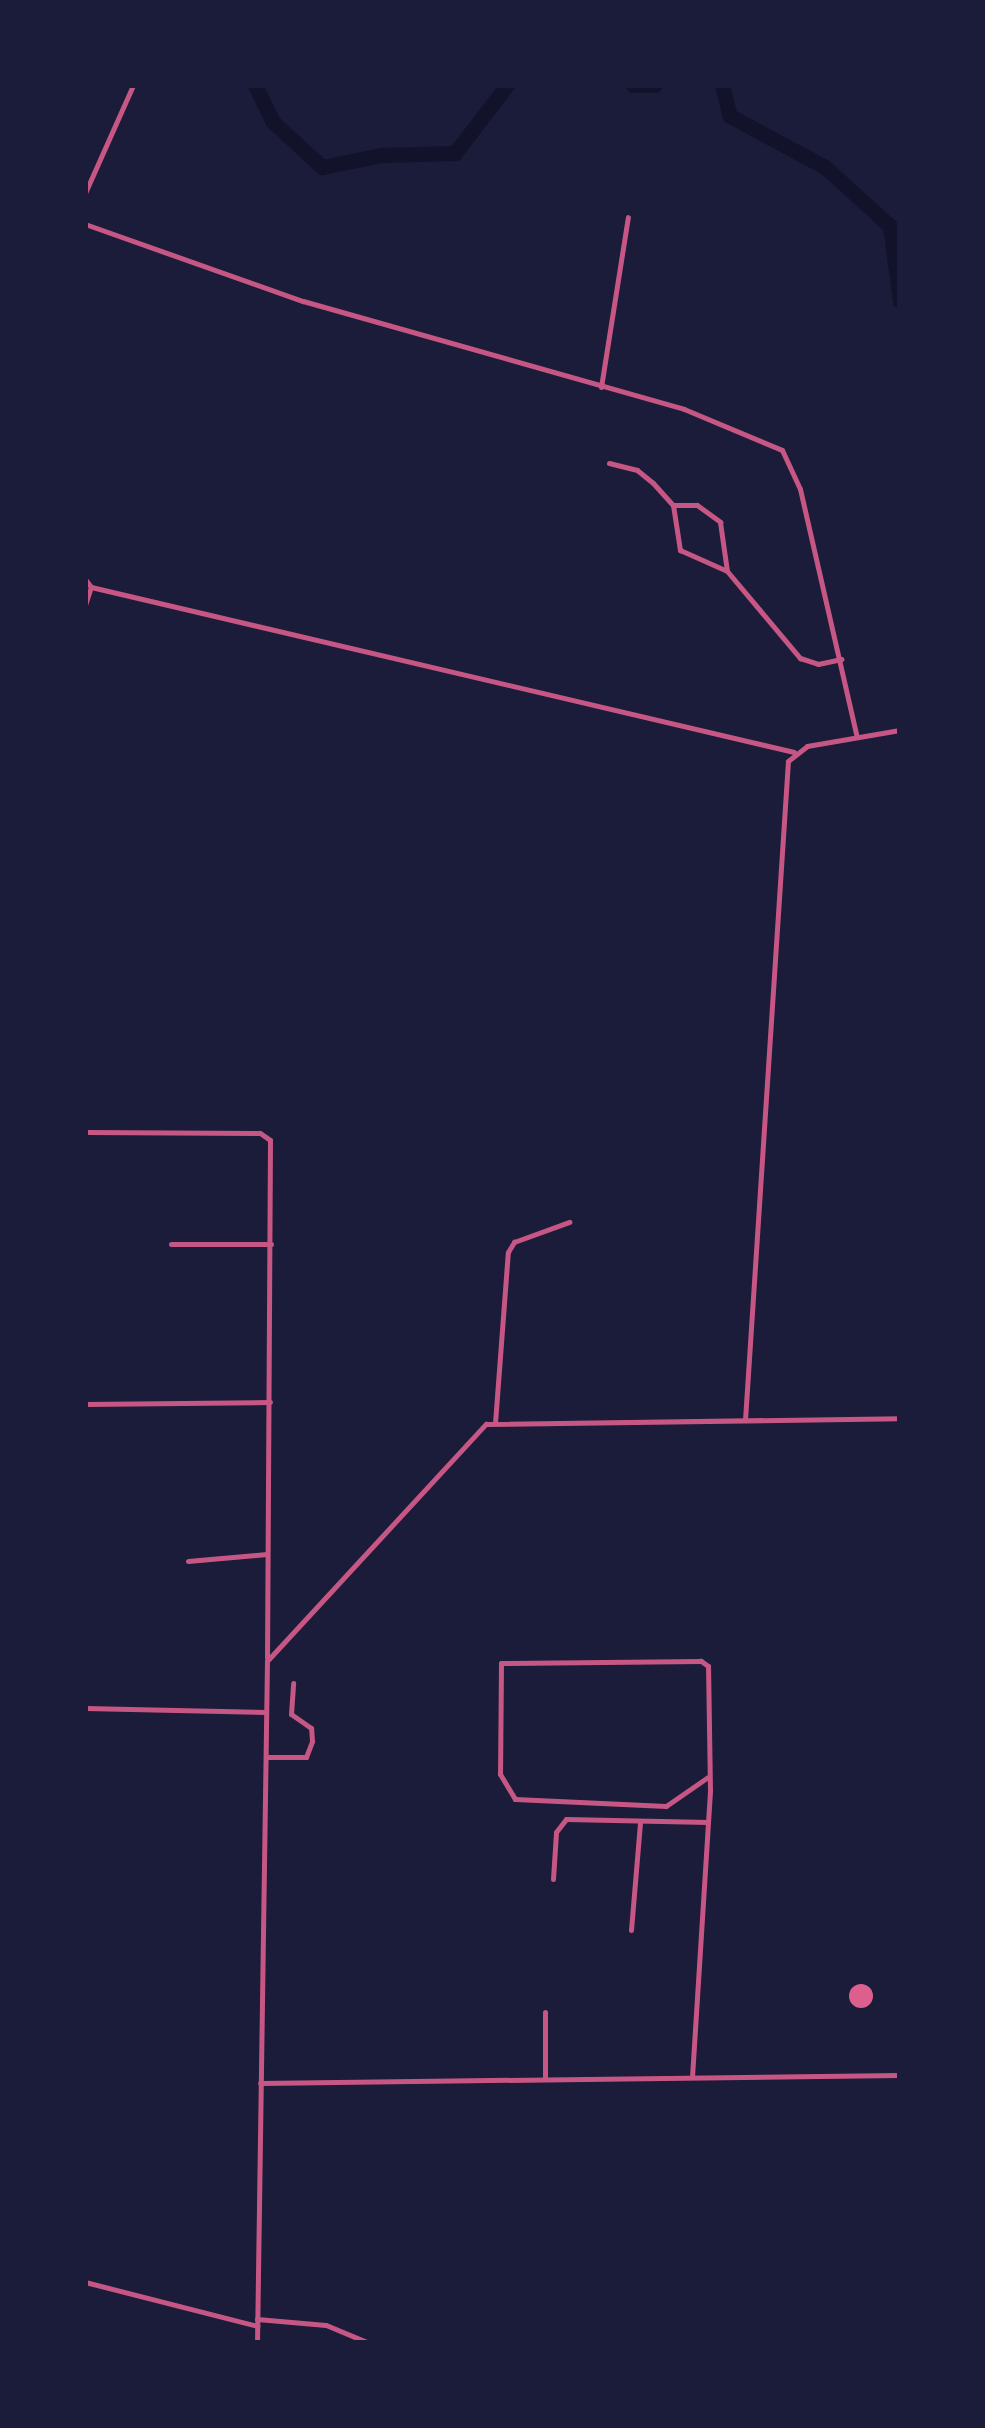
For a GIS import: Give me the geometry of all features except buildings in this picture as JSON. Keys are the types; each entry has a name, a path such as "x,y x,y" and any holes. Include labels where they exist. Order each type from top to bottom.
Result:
{"street":[{"path":"85,193 133,85"},
{"path":"601,387 628,217"},
{"path":"85,224 304,301 684,409 782,450 800,489 857,737"},
{"path":"609,464 637,470 673,505 680,550 727,571 800,658 818,664 841,659"},
{"path":"673,505 697,505 720,522 727,571"},
{"path":"85,580 91,588 794,752 900,730"},
{"path":"85,606 91,588"},
{"path":"744,1420 786,774 794,752"},
{"path":"85,1132 260,1132 270,1140 267,1757 258,2343"},
{"path":"494,1422 508,1252 514,1242 569,1222"},
{"path":"170,1244 271,1244"},
{"path":"85,1404 270,1402"},
{"path":"266,1660 469,1437 494,1422 900,1418"},
{"path":"188,1561 267,1554"},
{"path":"692,2077 708,1822 711,1674 701,1661 501,1663 500,1774 515,1799 666,1806 708,1778"},
{"path":"267,1757 306,1757 312,1741 310,1728 291,1714 294,1683"},
{"path":"85,1708 266,1712"},
{"path":"554,1879 556,1832 566,1819 708,1822"},
{"path":"631,1930 640,1822"},
{"path":"545,2012 545,2079"},
{"path":"260,2083 900,2076"},
{"path":"85,2282 257,2323 326,2325 369,2343"}],"waterway":[{"path":"255,85 273,122 322,167 381,155 455,153 507,85"},
{"path":"633,85 655,85"},
{"path":"722,85 730,116 825,167 890,226 900,301"}]}
